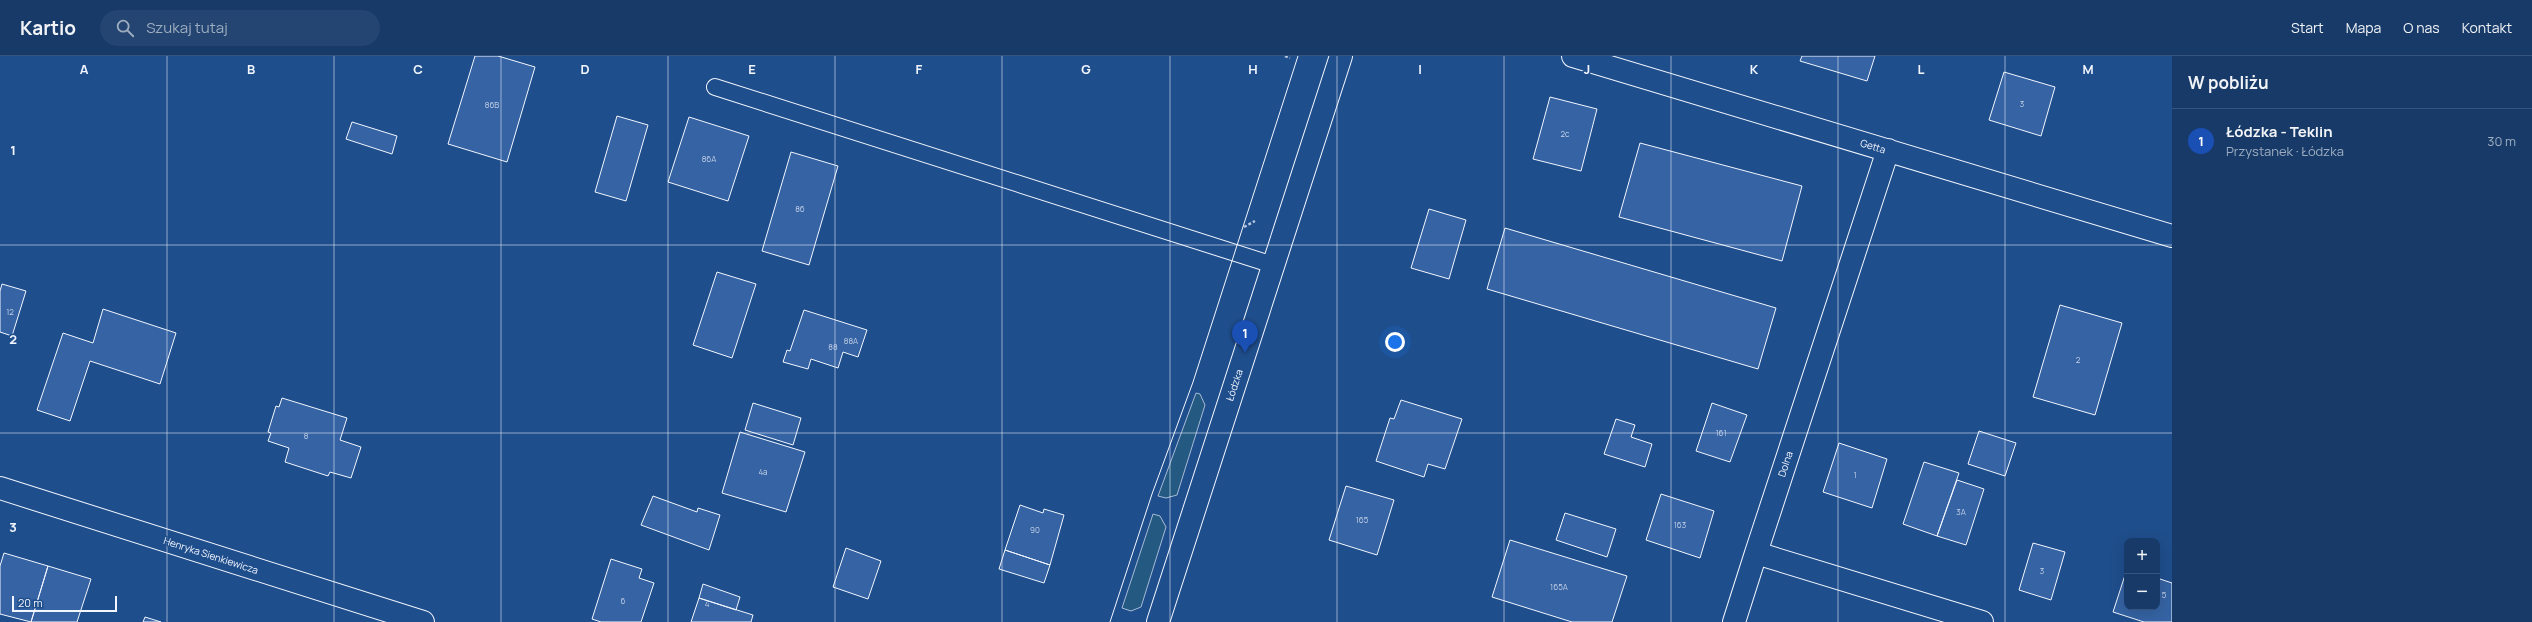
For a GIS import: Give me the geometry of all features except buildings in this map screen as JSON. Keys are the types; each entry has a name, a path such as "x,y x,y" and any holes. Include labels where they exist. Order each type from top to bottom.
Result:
{"street":[{"name":"Łódzka","path":"1158,622 1341,56"},
{"name":"Getta","path":"1573,56 2172,236"},
{"name":"Dolna","path":"1734,622 1888,150"},
{"name":"Henryka Sienkiewicza","path":"0,488 423,622"},
{"path":"1756,552 1982,622"}],"lane":[{"path":"715,87 1273,265"}],"path":[{"path":"1285,56 1290,58"}],"shaded area":[{"path":"1196,393 1200,394 1205,405 1177,495 1166,498 1158,496"},
{"path":"1153,514 1160,516 1166,527 1141,607 1131,611 1122,608"}],"tram line":[{"path":"1110,622 1152,494 1193,382 1298,56"}],"place":[{"name":"Łódzka - Teklin","path":"1245,353"}]}
